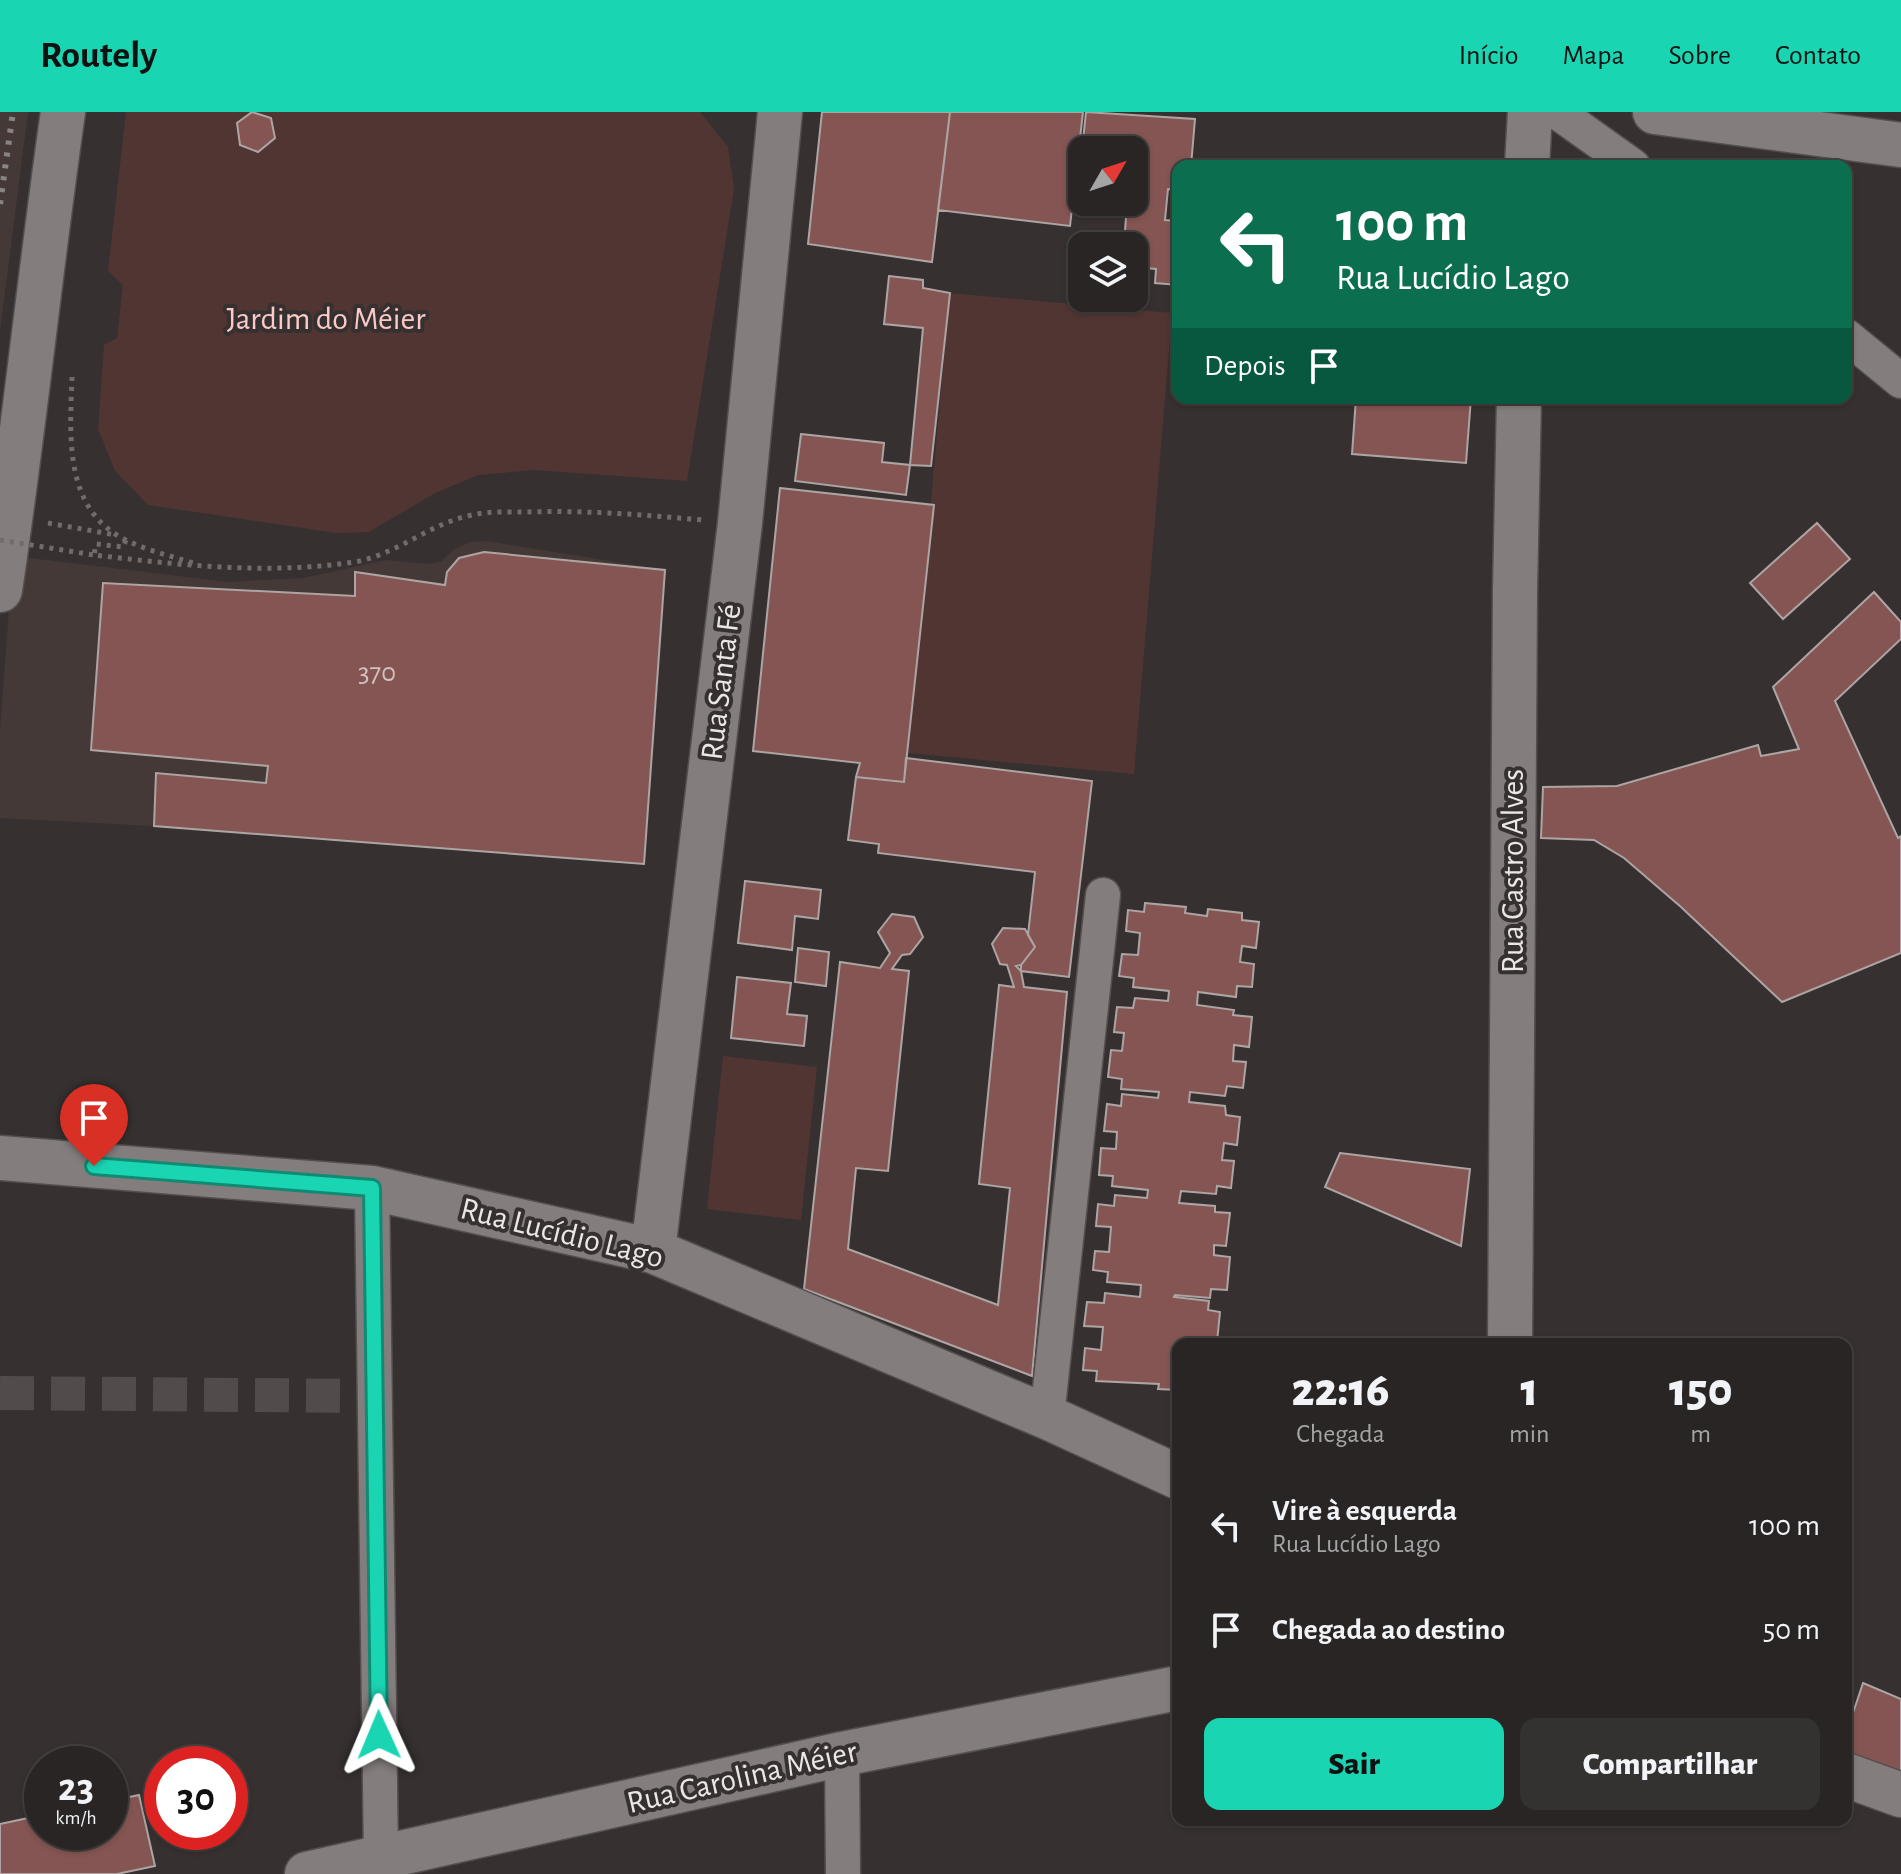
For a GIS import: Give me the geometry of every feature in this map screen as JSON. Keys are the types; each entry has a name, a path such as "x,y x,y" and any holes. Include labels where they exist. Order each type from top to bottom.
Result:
{"street":[{"path":"0,590 6,528 27,406 41,267 63,112"},
{"name":"Rua Santa Fé","path":"653,1251 740,523 780,112"},
{"path":"1527,160 1530,112"},
{"path":"1557,112 1625,160"},
{"path":"1655,112 1901,145"},
{"path":"1852,341 1901,381"},
{"name":"Rua Castro Alves","path":"1510,1338 1519,404"},
{"path":"1047,1417 1103,895"},
{"name":"Rua Lucídio Lago","path":"0,1158 372,1188 653,1251 1047,1417 1172,1474"},
{"path":"372,1188 381,1859"},
{"name":"Rua Carolina Méier","path":"307,1874 842,1754 1172,1689"},
{"path":"842,1754 843,1874"},
{"path":"1852,1777 1901,1795"}],"path":[{"path":"72,376 70,449 75,478 100,521 126,540 205,568"},
{"path":"6,528 94,555 205,568 367,559 381,556 445,523 473,515 607,511 740,523"},
{"path":"6,528 118,535"},
{"path":"94,555 96,544 123,547 126,540"}],"shaded area":[{"path":"0,112 28,112 0,331"},
{"path":"487,541 665,570 644,864 154,826 0,818 0,731 13,556 228,582 303,578 386,560 428,564 442,561 453,550 470,542"}],"green space":[{"name":"Jardim do Méier","path":"126,112 700,112 728,147 734,189 687,481 534,470 478,475 435,493 369,532 336,533 148,505 115,471 98,429 104,345 117,338 123,285 108,271"},
{"path":"950,293 1068,304 1068,312 1172,313 1134,774 908,753"},
{"path":"723,1056 817,1067 801,1220 707,1209"}],"building":[{"path":"252,112 271,118 275,138 258,152 240,145 237,123"},
{"path":"822,112 950,112 932,262 808,244"},
{"path":"950,112 1083,112 1080,136 1068,136 1070,226 938,210"},
{"path":"1086,112 1195,119 1192,160 1172,160 1172,189 1168,189 1165,220 1172,221 1172,284 1155,283 1156,269 1148,268 1148,232 1125,232 1126,216 1148,216 1148,136 1083,136"},
{"path":"889,276 923,280 923,288 950,293 931,466 910,465 923,328 884,324"},
{"path":"1356,404 1471,404 1466,463 1352,454"},
{"path":"801,434 884,443 882,462 910,465 906,495 795,481"},
{"path":"780,488 934,505 904,782 856,777 860,763 753,751"},
{"path":"1817,523 1850,559 1783,619 1750,583"},
{"path":"484,552 665,570 644,864 154,826 156,773 266,783 268,766 91,750 103,583 355,596 355,572 445,585 447,572 459,558"},
{"path":"1874,592 1901,622 1901,639 1835,701 1898,838 1901,836 1901,953 1782,1002 1624,858 1594,840 1541,838 1543,787 1617,786 1758,745 1761,756 1799,749 1773,687"},
{"path":"906,758 1092,781 1069,977 1021,971 1021,965 1035,947 1028,935 1035,872 878,853 879,844 848,840 856,777 904,782"},
{"path":"745,881 821,890 818,919 795,916 792,950 738,943"},
{"path":"1145,903 1186,907 1185,913 1207,916 1208,909 1242,913 1242,920 1259,922 1256,948 1242,946 1240,962 1254,964 1252,987 1237,986 1236,997 1198,992 1197,1005 1234,1010 1233,1015 1252,1017 1249,1047 1234,1045 1233,1061 1246,1062 1243,1088 1227,1086 1225,1096 1190,1092 1189,1102 1225,1106 1226,1115 1240,1117 1237,1145 1224,1143 1222,1160 1234,1161 1231,1188 1217,1186 1216,1194 1181,1191 1179,1203 1215,1206 1215,1212 1230,1213 1226,1246 1214,1245 1214,1255 1230,1257 1227,1290 1211,1289 1210,1298 1174,1297 1209,1301 1208,1310 1220,1312 1217,1338 1172,1338 1172,1390 1158,1389 1159,1384 1096,1381 1097,1371 1083,1370 1085,1348 1101,1350 1103,1327 1084,1326 1087,1302 1104,1303 1105,1293 1140,1297 1141,1285 1107,1282 1108,1272 1093,1270 1095,1251 1109,1252 1111,1227 1096,1226 1098,1204 1114,1206 1115,1195 1147,1198 1148,1190 1112,1186 1113,1176 1099,1175 1101,1148 1116,1149 1117,1132 1104,1131 1107,1104 1121,1106 1122,1094 1158,1098 1159,1092 1121,1089 1122,1079 1108,1077 1111,1050 1122,1051 1124,1033 1114,1032 1117,1007 1133,1008 1135,998 1168,1001 1169,991 1133,987 1134,978 1119,976 1122,954 1138,955 1140,933 1126,931 1128,910 1144,912"},
{"path":"892,914 914,917 923,937 910,954 902,955 892,969 909,971 888,1171 856,1168 848,1249 998,1305 1010,1188 979,1184 999,985 1014,987 1007,965 1000,964 992,944 1003,928 1025,929 1035,947 1021,965 1016,966 1021,971 1024,987 1067,992 1032,1376 804,1289 840,962 880,968 890,953 878,932"},
{"path":"798,948 829,952 826,986 795,982"},
{"path":"737,977 791,983 787,1014 807,1016 804,1046 731,1038"},
{"path":"1340,1153 1470,1169 1461,1246 1325,1187"},
{"path":"1863,1683 1901,1699 1901,1784 1852,1766 1852,1716"},
{"path":"139,1795 144,1817 144,1850 151,1850 155,1866 117,1874 0,1874 0,1824 24,1819 24,1850 128,1850 128,1797"}],"tunnel":[{"path":"0,1393 375,1396"}],"railway":[{"path":"0,204 13,112"}],"route":[{"path":"94,1166 372,1188 379,1735"}]}
